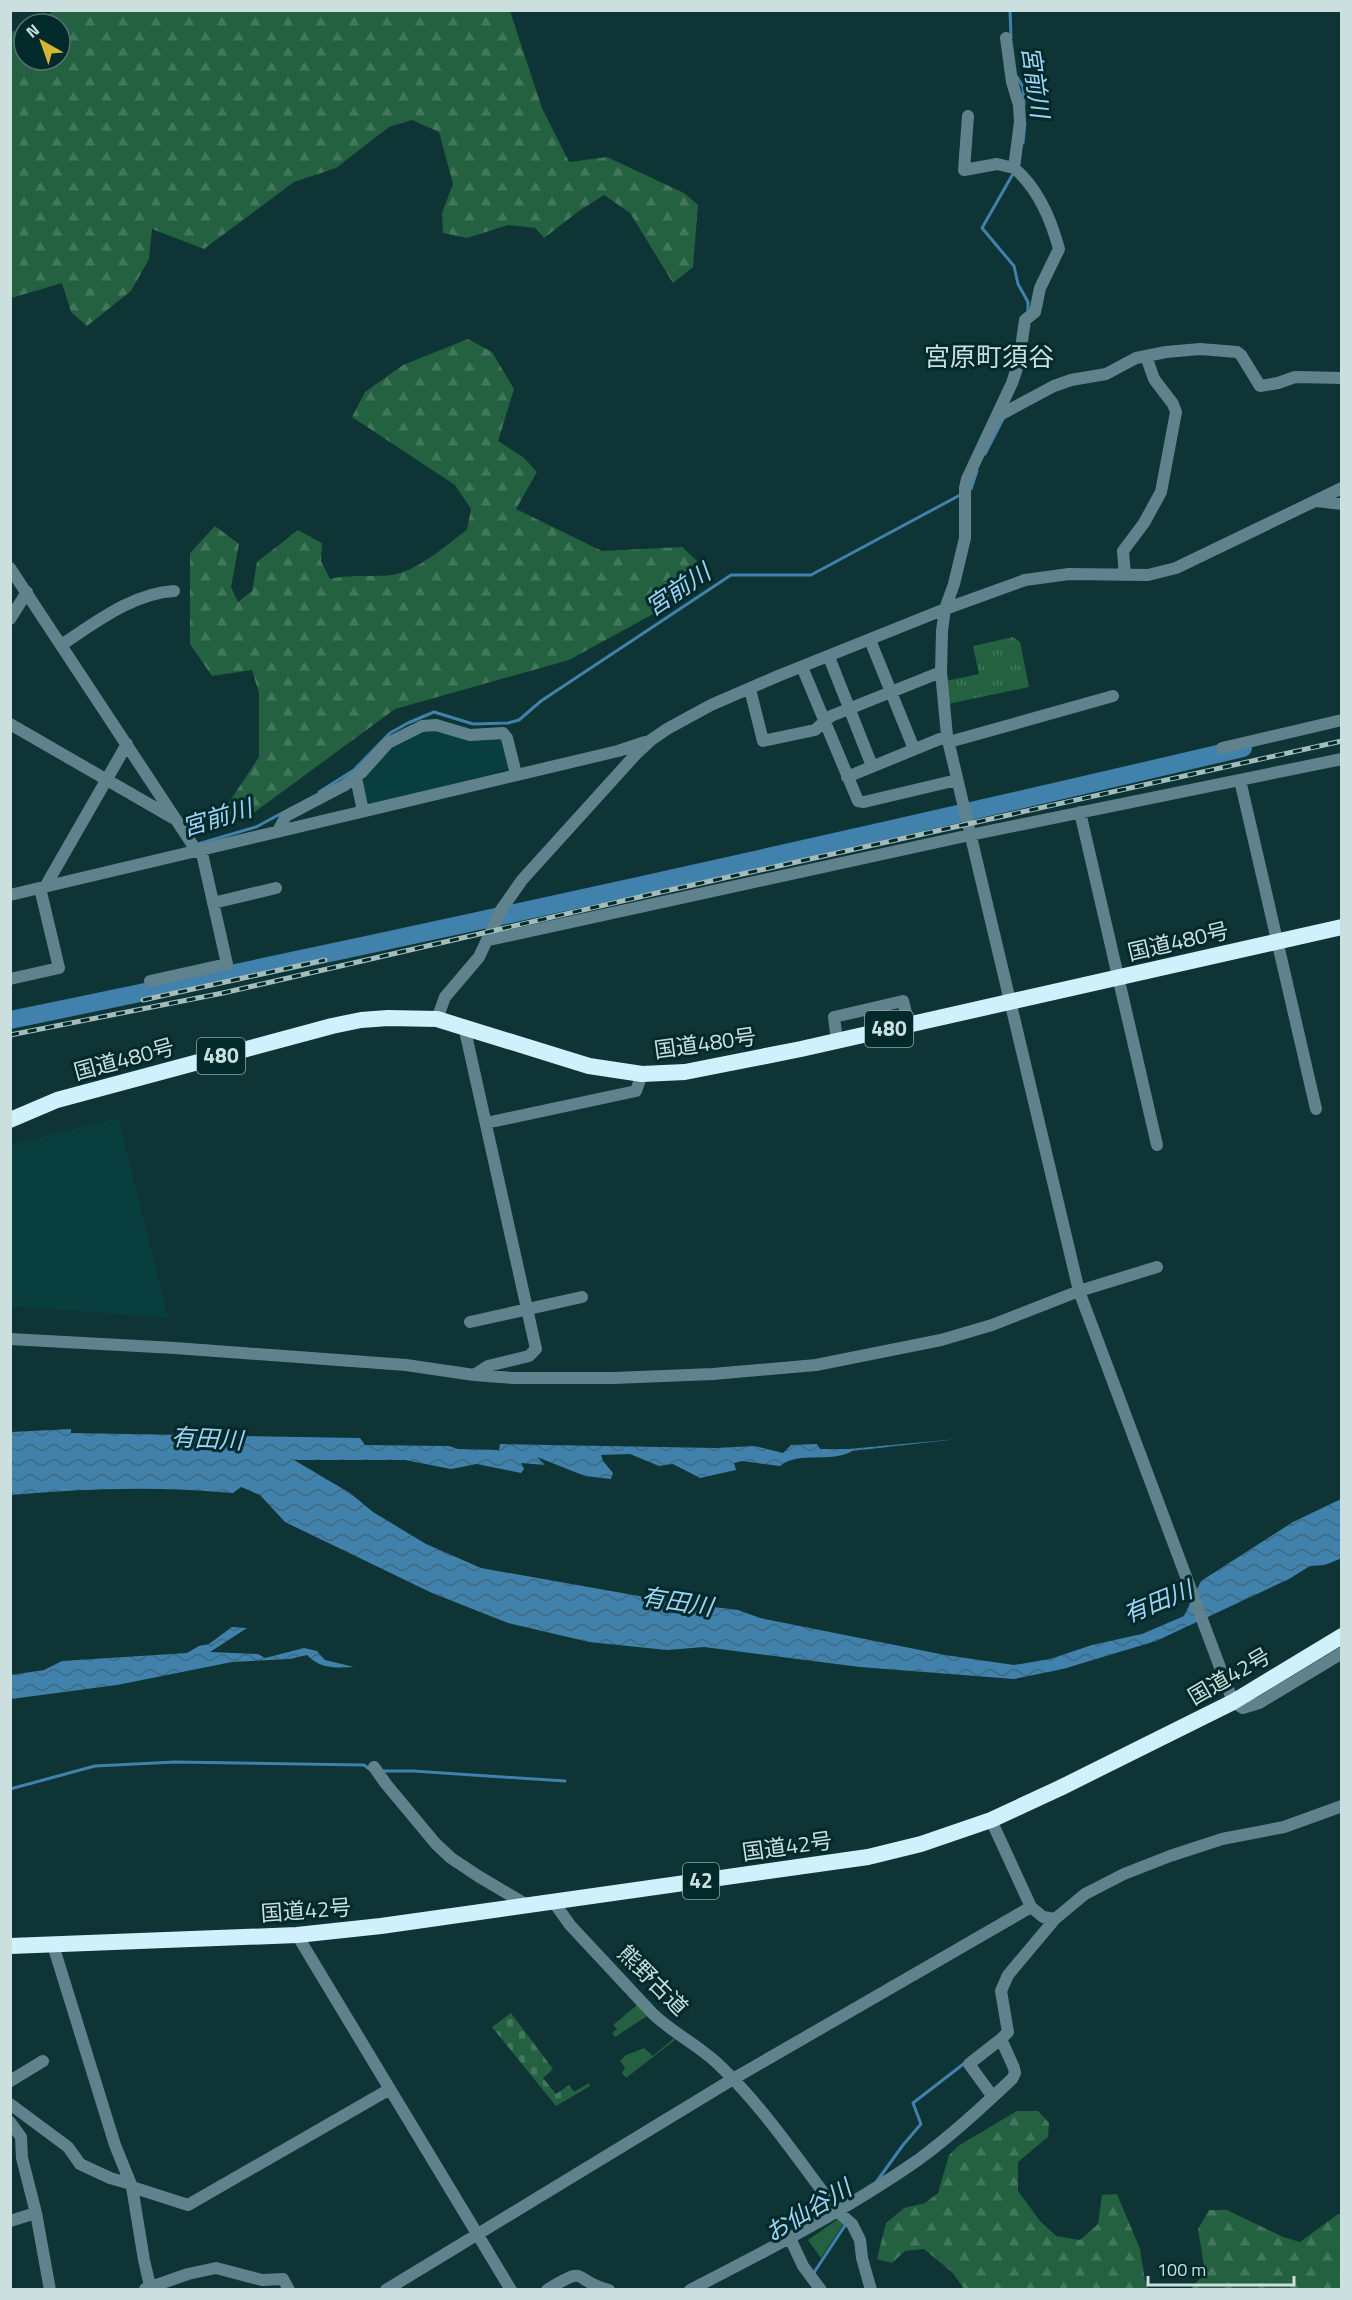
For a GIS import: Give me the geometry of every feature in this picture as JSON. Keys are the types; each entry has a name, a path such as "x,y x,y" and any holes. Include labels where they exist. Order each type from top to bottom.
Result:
{"highway":[{"name":"国道480号","path":"10,1120 57,1100 332,1026 361,1020 388,1018 437,1019 589,1066 642,1074 686,1072 837,1041 1341,927"},
{"name":"国道42号","path":"10,1946 297,1935 381,1926 868,1857 921,1844 991,1820 1103,1768 1233,1702 1341,1636"}],"street":[{"path":"1006,38 1012,82 1020,113 1014,168"},
{"path":"968,116 964,170 997,164 1014,168 1022,174 1044,206 1054,228 1059,249 1040,288 1035,312 1025,320 1019,362 1012,383 967,479 965,538 954,584 945,609 941,672 948,739 957,780 1079,1291 1233,1702 1243,1708 1259,1703 1341,1653"},
{"path":"995,417 1054,386 1071,380 1107,374 1136,358 1200,349 1237,352 1260,386 1295,377 1341,378"},
{"path":"1125,575 1123,551 1144,523 1161,492 1176,412 1173,404 1154,379 1146,356"},
{"path":"10,895 516,774 618,752 651,740 698,711 945,609 1042,576 1148,575 1176,568 1341,488"},
{"path":"1316,501 1341,504"},
{"path":"10,568 174,818 198,850 227,964 150,981"},
{"path":"61,645 128,603 156,592 174,591"},
{"path":"10,619 27,592"},
{"path":"870,640 914,749"},
{"path":"829,657 872,766"},
{"path":"802,667 856,798 861,802 957,780"},
{"path":"750,689 763,741 815,730 831,716 941,672"},
{"path":"847,777 914,749 1113,696"},
{"path":"1222,748 1341,720"},
{"path":"10,724 174,818"},
{"path":"278,831 286,816 323,798 356,778 388,743 430,724 470,735 502,733 507,738 516,774"},
{"path":"437,1019 445,997 474,964 489,940 501,910 522,880 651,740"},
{"path":"10,978 59,968 43,887 127,744"},
{"path":"489,940 971,840 1080,812 1341,759"},
{"path":"356,778 363,811"},
{"path":"1240,780 1316,1109"},
{"path":"1080,812 1157,1145"},
{"path":"213,903 276,888"},
{"path":"837,1041 834,1017 880,1006 903,1001 909,1024"},
{"path":"464,1026 536,1349 533,1354 488,1366 474,1375"},
{"path":"486,1123 636,1090 642,1074"},
{"path":"10,1339 164,1347 395,1365 512,1378 713,1374 816,1365 941,1340 992,1325 1079,1291 1157,1267"},
{"path":"470,1322 582,1297"},
{"path":"374,1767 436,1845 478,1876 527,1905"},
{"path":"993,2097 969,2064 1008,2032 1001,1998 1003,1985 1022,1956 1054,1919 1085,1894 1124,1874 1222,1839 1284,1827 1341,1806"},
{"path":"991,1820 1031,1907 1043,1917 1054,1919"},
{"name":"熊野古道","path":"553,1901 570,1925 653,2014 667,2027 714,2060 766,2115 838,2212 852,2224 860,2240 862,2258 871,2289"},
{"path":"386,2289 733,2079 1031,1907"},
{"path":"297,1935 511,2289"},
{"path":"53,1945 115,2145 132,2185 147,2288 188,2274 216,2268 262,2280 283,2279 289,2289"},
{"path":"697,2288 838,2212 918,2160 954,2132 1012,2079 1015,2073 1001,2039"},
{"path":"10,2081 43,2061"},
{"path":"10,2104 68,2147 80,2164 110,2178 188,2205 390,2089"},
{"path":"10,2122 21,2137 22,2158 36,2213 50,2289"},
{"path":"10,2221 36,2213"},
{"path":"790,2238 803,2266 821,2289"},
{"path":"547,2289 571,2275 579,2274 601,2288 609,2289"}],"shaded area":[{"path":"425,728 501,735 512,768 366,807 359,777 382,750"},
{"path":"118,1118 168,1318 11,1306 11,1145"}],"green space":[{"path":"510,11 542,108 569,162 607,157 684,193 698,205 693,267 673,283 630,213 604,195 544,238 535,228 508,225 467,238 443,233 442,213 453,184 439,132 412,120 389,127 336,168 294,182 204,249 152,229 149,259 131,291 87,326 71,312 62,283 11,298 11,32 12,72 72,72 72,12 52,12"},
{"path":"468,339 492,352 514,389 498,441 523,457 537,472 516,509 602,551 682,547 698,562 666,607 569,660 395,709 248,817 220,816 259,757 259,693 252,670 212,676 190,644 190,553 215,526 239,544 231,587 238,602 252,591 257,562 298,530 322,543 321,561 330,579 400,573 427,560 467,530 471,509 455,485 352,417 365,392 403,365"},
{"path":"1013,637 1020,642 1029,687 948,704 946,681 979,674 973,646"},
{"path":"637,2005 647,2016 615,2037 612,2033 617,2029 613,2025"},
{"path":"511,2013 553,2069 543,2078 556,2094 569,2085 574,2092 589,2083 590,2086 556,2106 492,2027"},
{"path":"674,2038 675,2040 626,2078 622,2073 625,2068 620,2061 626,2055 644,2048 653,2056"},
{"path":"1017,2111 1038,2111 1049,2123 1048,2137 1018,2162 1018,2191 1040,2221 1056,2236 1080,2240 1098,2224 1102,2195 1117,2194 1140,2249 1148,2289 964,2289 953,2273 924,2249 905,2251 892,2263 877,2259 886,2223 904,2208 925,2203 938,2193 949,2155 958,2146"},
{"path":"1209,2210 1227,2210 1283,2237 1300,2242 1338,2214 1341,2215 1341,2289 1191,2289 1205,2272 1198,2229"},
{"path":"838,2219 844,2223 821,2258 808,2240"}],"water":[{"name":"有田川","path":"71,1429 71,1433 360,1438 365,1445 449,1446 458,1449 499,1450 500,1444 716,1448 755,1446 783,1453 791,1445 817,1444 820,1449 848,1449 958,1439 852,1451 834,1457 797,1459 780,1466 742,1461 734,1463 736,1470 700,1478 673,1464 659,1466 630,1454 601,1455 613,1473 611,1479 585,1476 537,1457 545,1465 521,1463 524,1469 521,1473 477,1464 451,1469 405,1460 294,1460 350,1493 373,1512 426,1544 481,1568 673,1602 738,1610 760,1618 945,1655 1014,1665 1050,1659 1092,1645 1142,1634 1184,1616 1201,1581 1293,1522 1341,1499 1342,1558 1325,1565 1310,1566 1289,1579 1156,1641 1063,1669 1014,1679 860,1667 704,1647 667,1650 589,1642 508,1623 432,1593 285,1522 260,1495 241,1487 233,1493 177,1489 122,1489 11,1495 11,1432"},
{"path":"232,1627 247,1628 210,1652 258,1654 265,1658 304,1648 317,1651 325,1660 354,1667 323,1665 307,1655 290,1659 232,1662 117,1685 11,1699 11,1675 44,1670 62,1661 187,1653 199,1646 209,1644"}],"waterway":[{"name":"宮前川","path":"1010,10 1011,38"},
{"name":"宮前川","path":"1017,77 1023,87 1024,104"},
{"name":"宮前川","path":"1023,143 1025,123"},
{"name":"宮前川","path":"1014,172 982,228 1014,266 1018,284 1028,302 1028,312"},
{"name":"宮前川","path":"985,454 1004,417"},
{"name":"宮前川","path":"967,491 971,489 977,471"},
{"name":"宮前川","path":"319,792 354,770 390,733 408,723 434,712 473,724 508,723 519,720 541,701 731,575 811,575 962,494"},
{"path":"10,1020 628,888 1243,748"},
{"name":"宮前川","path":"198,844 256,827 282,813"},
{"path":"10,1789 95,1766 175,1762 364,1765 372,1771"},
{"path":"381,1771 565,1781"},
{"name":"お仙谷川","path":"877,2181 921,2124 913,2103 966,2062"},
{"path":"813,2274 846,2224"}],"railway":[{"path":"10,1035 223,993 661,892 1342,741"},
{"path":"143,1000 325,960"}],"district":[{"name":"宮原町須谷","path":"989,357"}]}
